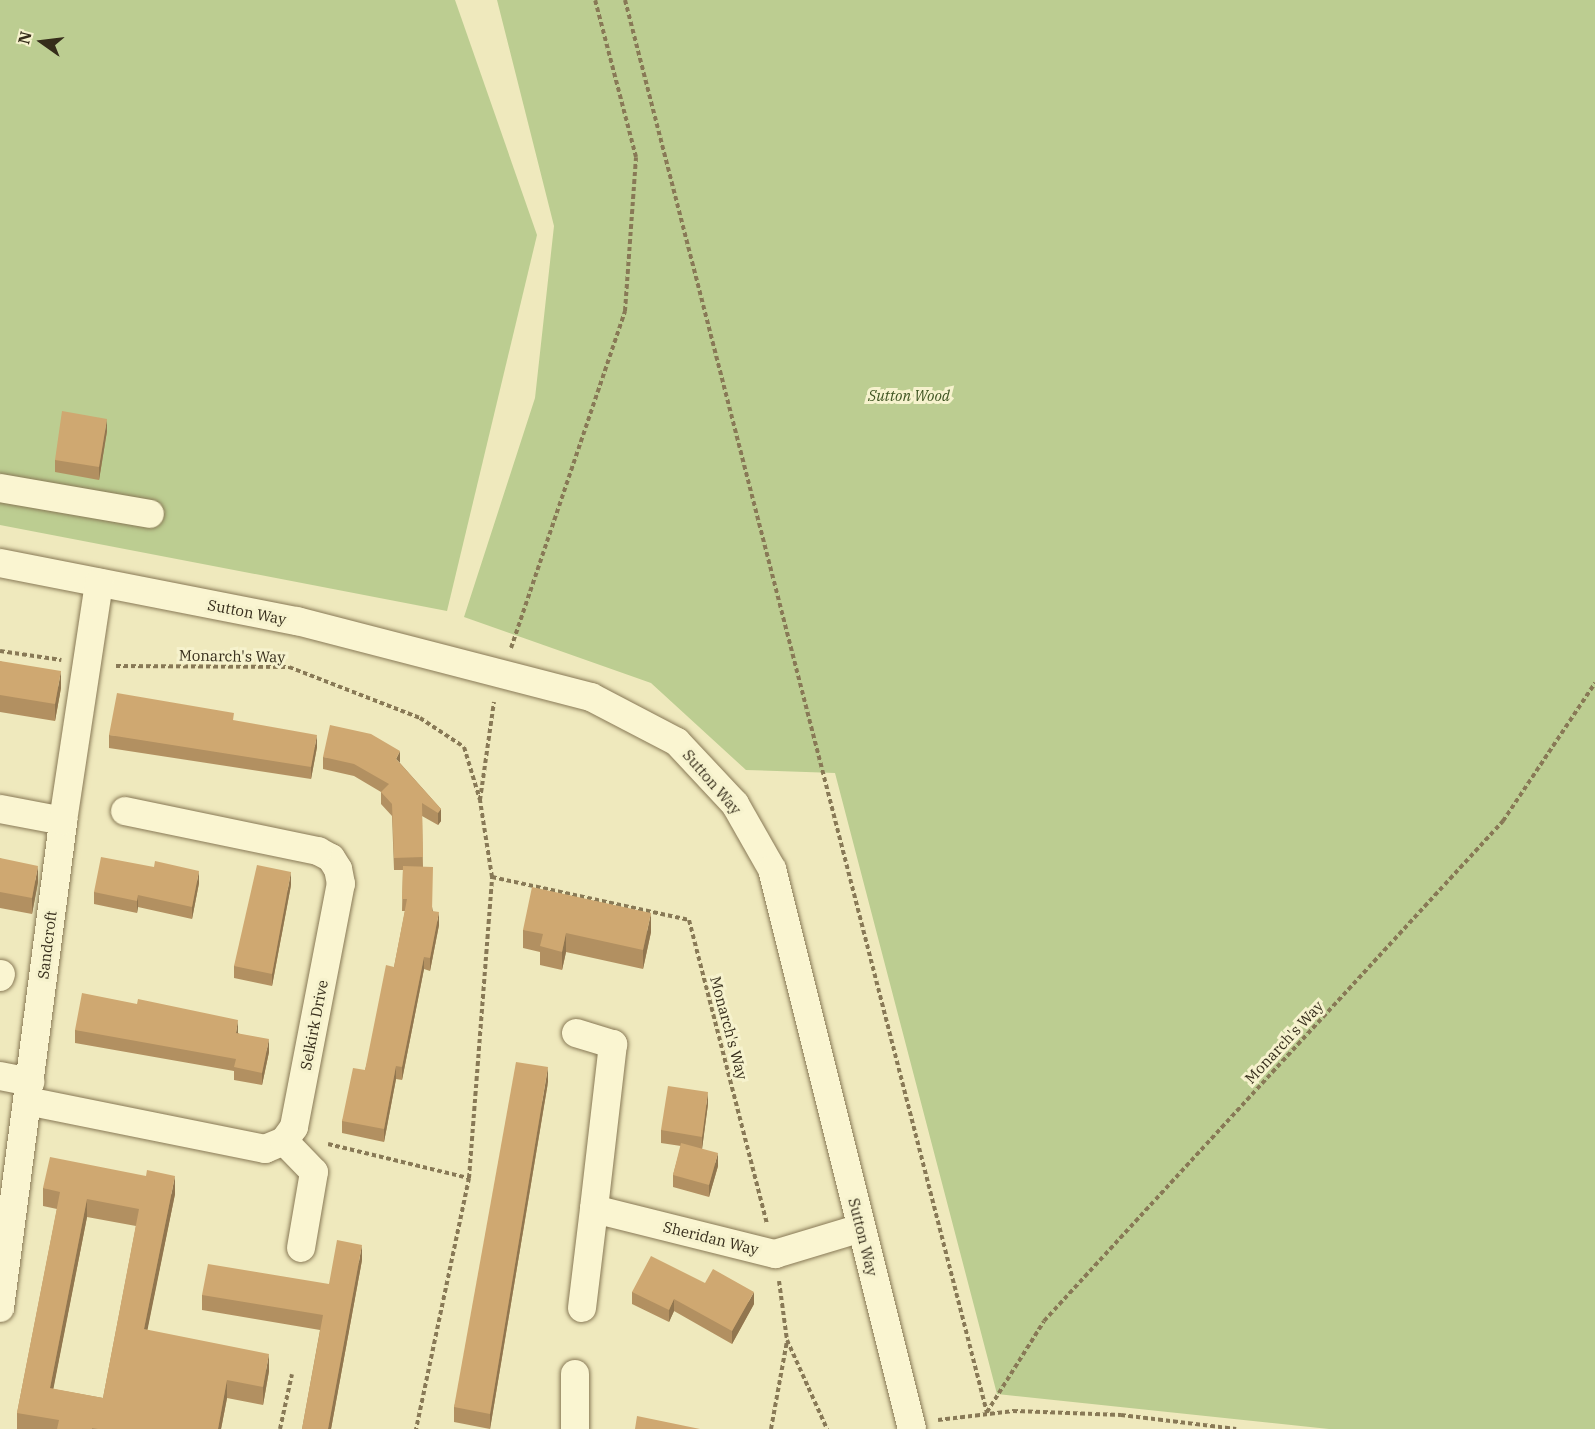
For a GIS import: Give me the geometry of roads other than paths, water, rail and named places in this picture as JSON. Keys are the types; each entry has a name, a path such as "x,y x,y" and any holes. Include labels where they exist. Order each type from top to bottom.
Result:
{"street":[{"path":"0,488 150,514"},
{"name":"Sutton Way","path":"0,563 297,621 591,697 677,742 735,804 772,869 911,1426"},
{"name":"Sandcroft","path":"1,1295 63,821 99,583"},
{"path":"0,809 63,821"},
{"name":"Selkirk Drive","path":"125,811 318,851 331,858 338,868 341,884 287,1138"},
{"path":"576,1033 613,1044 582,1308"},
{"path":"0,1076 29,1092 265,1149 287,1138 314,1172 301,1248"},
{"name":"Sheridan Way","path":"594,1209 775,1254 861,1228"},
{"path":"575,1374 575,1429"}],"park label":[{"name":"Sutton Wood","path":"909,396"}]}
